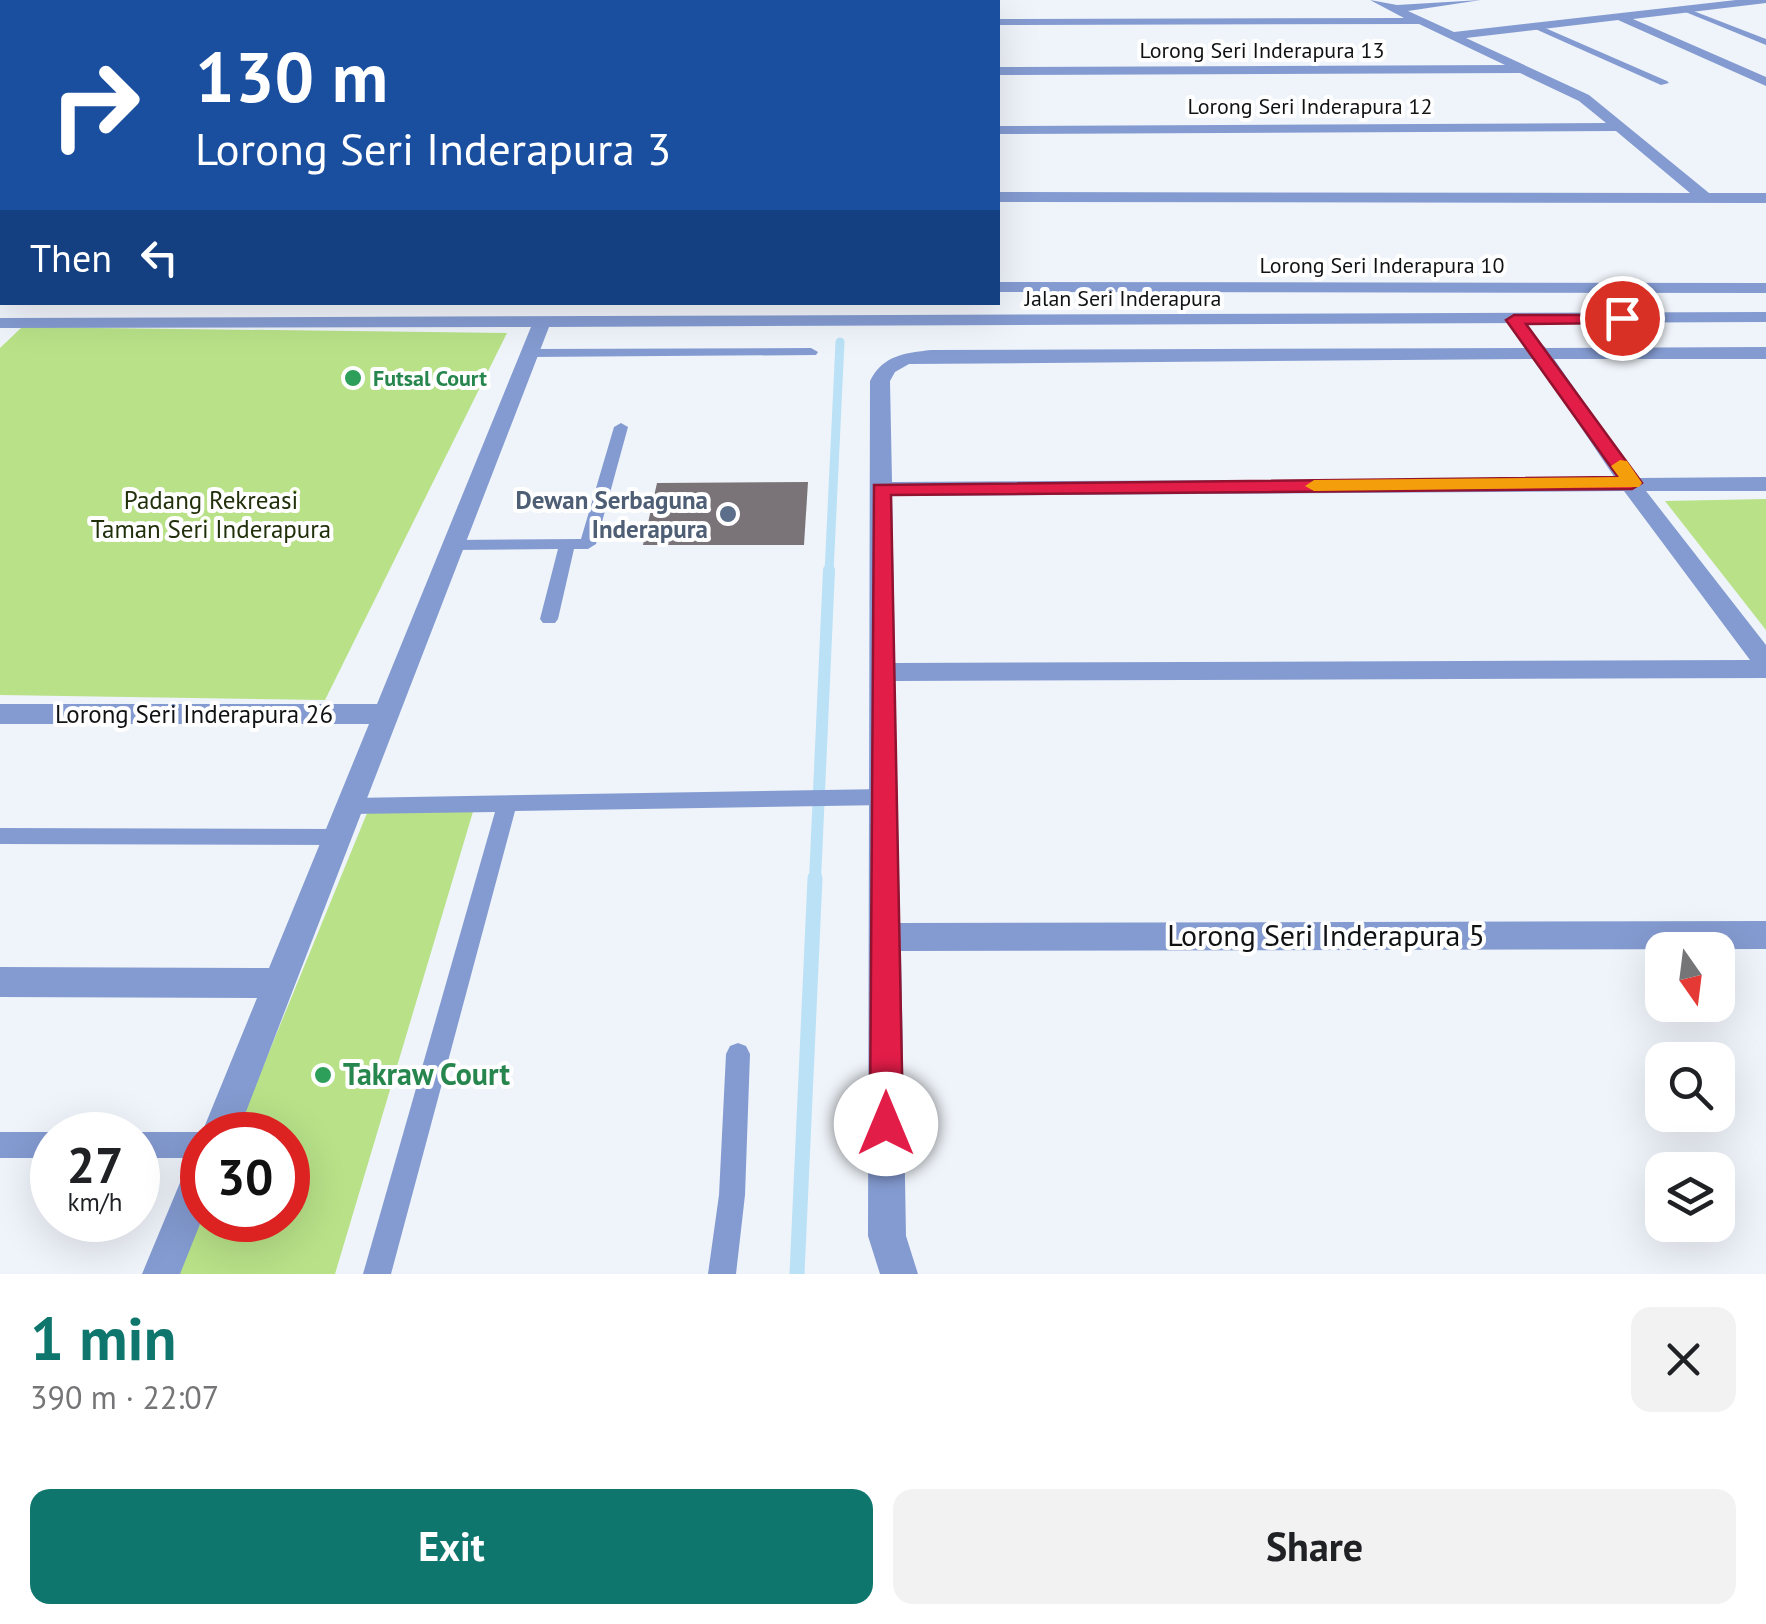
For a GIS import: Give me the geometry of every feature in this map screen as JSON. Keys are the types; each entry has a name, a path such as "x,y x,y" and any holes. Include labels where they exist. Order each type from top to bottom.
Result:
{"street":[{"path":"1376,0 1584,98 1705,198"},
{"path":"1395,8 1475,0"},
{"path":"1455,35 1766,0"},
{"path":"1746,2 1766,10"},
{"path":"1620,16 1766,82"},
{"path":"1000,22 1422,21"},
{"name":"Lorong Seri Inderapura 13","path":"1000,71 1526,69"},
{"name":"Lorong Seri Inderapura 12","path":"1000,130 1623,127"},
{"path":"1000,197 1766,198"},
{"name":"Lorong Seri Inderapura 10","path":"1000,287 1766,288"},
{"path":"141,322 155,305"},
{"name":"Jalan Seri Inderapura","path":"0,323 542,322 898,312 1514,320 1766,317"},
{"path":"1514,320 1641,500 1766,666"},
{"path":"228,1112 542,322"},
{"path":"898,1274 887,1236 880,380 883,371 894,362 910,358 1766,353"},
{"path":"881,489 1766,484"},
{"path":"884,672 1766,666"},
{"name":"Lorong Seri Inderapura 26","path":"1,716 388,714"},
{"name":"Lorong Seri Inderapura 5","path":"886,937 1766,935"},
{"path":"0,982 280,983"},
{"path":"160,1274 180,1226"}],"lane":[{"path":"1686,9 1766,42"},
{"path":"1536,26 1664,83"},
{"path":"530,353 811,352"},
{"path":"454,545 588,544 621,427"},
{"path":"549,619 568,546"},
{"path":"352,806 885,797"},
{"path":"377,1274 506,803"},
{"path":"0,836 341,836"},
{"path":"722,1274 732,1195 738,1054"},
{"path":"0,1145 30,1145"}],"green space":[{"name":"Padang Rekreasi Taman Seri Inderapura","path":"22,327 507,333 325,700 0,695 0,348"},
{"path":"1766,499 1766,630 1665,501"},
{"path":"372,801 475,805 335,1274 177,1274 190,1242 310,1242 310,1112 244,1112"}],"building":[{"name":"Dewan Serbaguna Inderapura","path":"808,482 804,545 643,545 657,483"}],"waterway":[{"path":"829,573 840,342"},
{"path":"815,880 829,570"},
{"path":"797,1274 815,878"}],"slow traffic":[{"path":"1314,486 1632,483 1620,466"}],"place":[{"name":"Futsal Court","path":"353,378"},
{"name":"Dewan Serbaguna Inderapura","path":"728,514"},
{"name":"Takraw Court","path":"323,1075"}],"route":[{"path":"886,1124 881,489 1632,483 1514,320 1622,318"}]}
